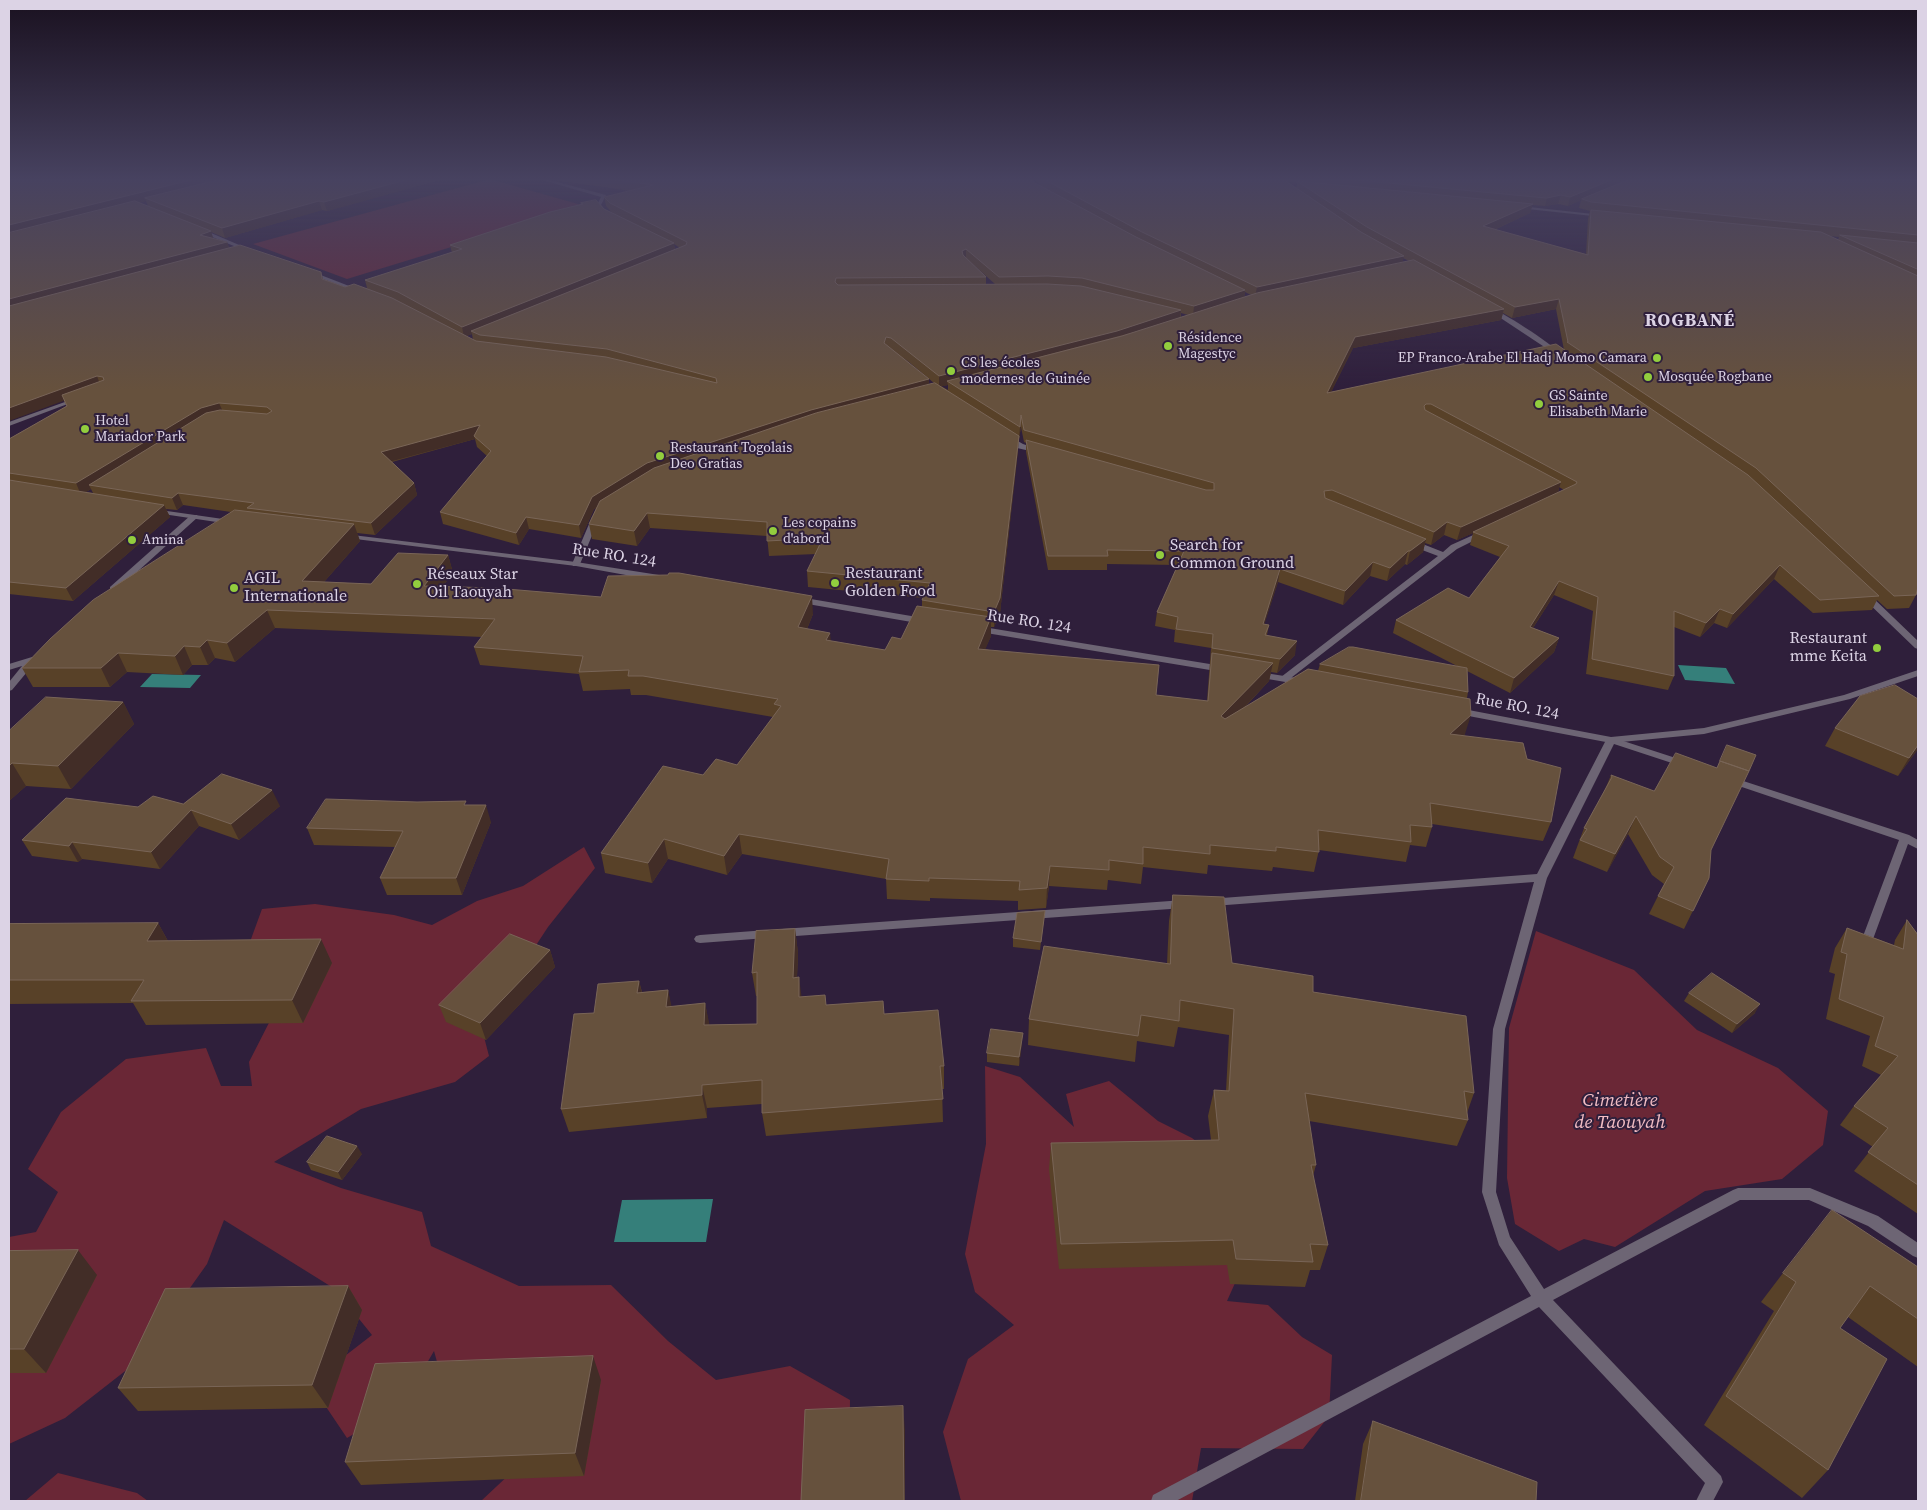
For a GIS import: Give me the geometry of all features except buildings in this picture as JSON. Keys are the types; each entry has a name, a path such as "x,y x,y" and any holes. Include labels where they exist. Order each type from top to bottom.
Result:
{"street":[{"path":"243,248 256,253"},
{"path":"238,253 247,250"},
{"path":"300,269 362,292"},
{"path":"1485,307 1510,320 1567,360"},
{"path":"9,424 87,396"},
{"path":"1003,435 1020,446 1048,454"},
{"path":"148,510 194,518 242,523"},
{"path":"576,564 598,513"},
{"path":"105,596 194,518"},
{"path":"1284,679 1454,547 1488,531"},
{"name":"Rue RO. 124","path":"336,535 576,564 664,579"},
{"path":"1407,541 1444,556"},
{"path":"1861,592 1918,646"},
{"path":"792,599 930,622"},
{"name":"Rue RO. 124","path":"969,628 1235,671"},
{"path":"9,667 35,658 9,688"},
{"path":"1245,672 1313,684"},
{"name":"Rue RO. 124","path":"1448,709 1611,740 1704,731 1847,697 1918,673"},
{"path":"1694,767 1611,740 1541,878 1499,1029 1489,1192 1504,1240 1542,1299 1714,1482 1704,1501"},
{"path":"1721,776 1905,838 1918,845"},
{"path":"1865,947 1905,838"},
{"path":"700,939 1541,878"},
{"path":"1159,1501 1738,1194 1810,1194 1873,1221 1918,1252"}],"green space":[{"path":"265,248 447,248 347,279"},
{"path":"584,847 595,868 548,927 527,959 476,1006 489,1056 455,1082 361,1109 274,1162 341,1188 422,1212 431,1246 519,1286 611,1285 668,1341 716,1380 790,1366 850,1400 849,1486 838,1501 481,1501 529,1456 454,1423 434,1351 402,1406 347,1438 310,1383 372,1335 335,1289 224,1220 207,1264 138,1361 65,1418 9,1444 9,1237 36,1232 58,1192 28,1169 61,1112 126,1059 206,1048 221,1086 252,1086 249,1062 276,1009 247,950 262,909 315,904 394,915 432,925 477,901 523,886"},
{"name":"Cimetière de Taouyah","path":"1536,931 1634,970 1697,1030 1778,1068 1828,1111 1823,1145 1782,1179 1705,1191 1615,1247 1584,1239 1559,1251 1515,1224 1507,1178 1509,1028"},
{"path":"985,1066 1020,1077 1074,1127 1066,1094 1109,1081 1158,1121 1192,1138 1221,1161 1244,1263 1227,1301 1268,1305 1302,1337 1332,1355 1329,1416 1303,1449 1201,1448 1192,1501 961,1501 943,1432 968,1359 1014,1325 975,1292 965,1254 986,1144"},
{"path":"58,1473 137,1493 148,1501 25,1501"}],"shaded area":[{"path":"1678,665 1726,668 1735,684 1685,680"},
{"path":"152,674 201,675 190,688 140,687"},
{"path":"713,1199 706,1242 614,1242 622,1200"}],"place":[{"name":"Résidence Magestyc","path":"1168,346"},
{"name":"EP Franco-Arabe El Hadj Momo Camara","path":"1657,358"},
{"name":"CS les écoles modernes de Guinée","path":"951,371"},
{"name":"Mosquée Rogbane","path":"1648,377"},
{"name":"GS Sainte Elisabeth Marie","path":"1539,404"},
{"name":"Hotel Mariador Park","path":"85,429"},
{"name":"Restaurant Togolais Deo Gratias","path":"660,456"},
{"name":"Les copains d'abord","path":"773,531"},
{"name":"Amina","path":"132,540"},
{"name":"Search for Common Ground","path":"1160,555"},
{"name":"Restaurant Golden Food","path":"835,583"},
{"name":"Réseaux Star Oil Taouyah","path":"417,584"},
{"name":"AGIL Internationale","path":"234,588"},
{"name":"Restaurant mme Keita","path":"1877,648"}],"district":[{"name":"ROGBANÉ","path":"1690,321"}]}
